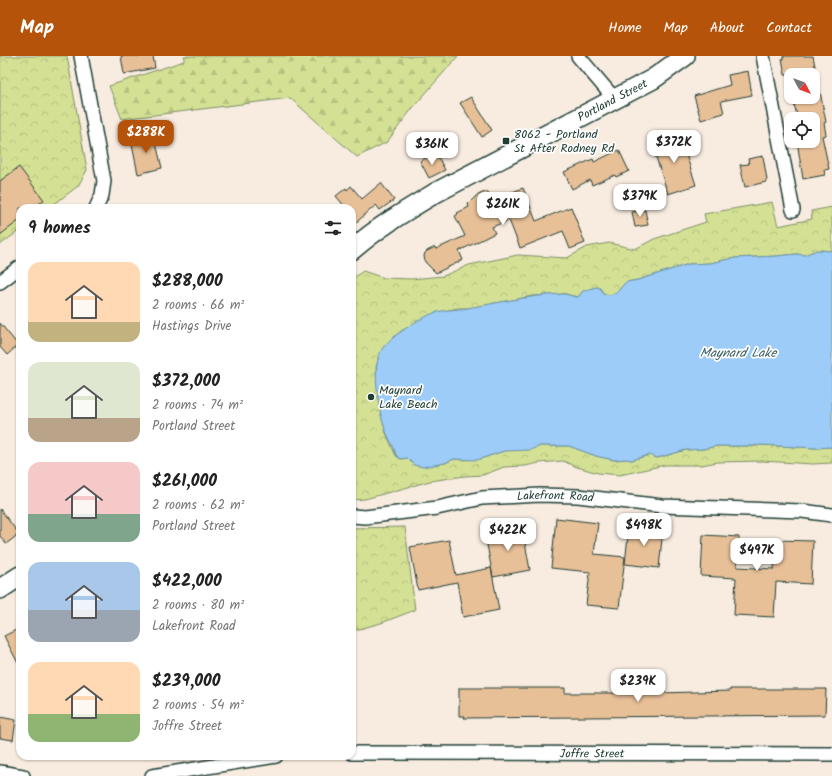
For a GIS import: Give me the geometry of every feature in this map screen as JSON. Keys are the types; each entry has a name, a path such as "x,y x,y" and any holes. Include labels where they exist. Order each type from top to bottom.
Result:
{"main road":[{"name":"Portland Street","path":"356,247 391,221 437,192 653,79 685,56"},
{"path":"0,589 16,579"}],"street":[{"path":"81,56 104,181 102,195 98,204"},
{"path":"578,56 612,96 618,96"},
{"path":"763,56 794,210"},
{"path":"0,282 16,270"},
{"name":"Lakefront Road","path":"356,516 365,517 437,508 482,498 540,495 578,496 662,506 802,511 832,515"},
{"name":"Joffre Street","path":"356,753 832,754"},
{"path":"152,776 251,760"},
{"path":"0,772 23,776"}],"green space":[{"path":"0,56 67,56 87,170 78,186 54,204 16,204 16,233 0,245"},
{"path":"184,56 458,56 411,110 387,142 357,157 290,98 122,119 109,86 184,61"},
{"path":"772,202 778,226 812,219 811,211 832,207 832,251 820,250 804,255 797,254 735,258 710,263 689,264 638,280 626,282 616,293 609,295 604,294 599,288 596,287 583,291 578,297 564,294 533,296 471,308 458,308 435,313 401,331 387,343 381,351 376,367 379,407 386,433 396,456 402,459 407,458 414,465 445,463 454,459 463,460 483,458 504,451 540,446 569,446 596,456 614,460 632,460 649,455 657,458 686,450 717,446 762,445 815,448 832,447 832,463 813,464 762,461 718,462 701,465 665,465 620,475 598,473 563,461 504,467 483,475 430,481 365,499 356,500 356,276 363,271 384,278 411,279 443,276 469,265 518,255 567,258 587,247 609,243 635,249 654,239 706,222 704,214"},
{"path":"405,527 415,610 381,623 356,630 356,528"}],"water":[{"name":"Maynard Lake","path":"817,250 832,251 832,447 815,448 762,445 717,446 686,450 657,458 649,455 632,460 614,460 596,456 569,446 540,446 530,450 504,451 477,460 454,459 445,463 423,467 414,465 407,458 400,459 396,454 385,428 380,410 376,378 379,354 386,344 392,339 406,328 428,315 443,311 540,296 563,294 578,297 583,291 596,287 600,288 604,294 609,295 616,293 626,282 638,280 689,264 710,263 735,258 797,254 804,255"}],"building":[{"path":"121,56 153,56 155,68 124,74"},
{"path":"783,56 813,56 815,68 784,68 784,69 782,58 784,58"},
{"path":"748,71 752,95 721,101 724,113 701,120 694,96 730,85 728,75"},
{"path":"820,92 826,122 824,123 826,135 822,136 829,169 824,170 825,175 803,179 798,148 820,148 820,112 796,112 794,104 820,104"},
{"path":"471,97 492,130 482,137 460,103"},
{"path":"679,133 696,185 668,194 651,142"},
{"path":"154,135 162,168 138,174 131,140"},
{"path":"619,150 629,171 616,177 615,175 592,185 590,180 572,189 564,172 593,159 594,162"},
{"path":"436,153 445,170 429,178 420,161"},
{"path":"763,156 767,180 766,182 745,187 740,165 749,164 748,159"},
{"path":"19,167 44,200 38,204 16,204 16,223 0,235 0,181"},
{"path":"381,183 394,200 380,210 376,205 356,222 356,204 343,204 336,196 351,186 362,199"},
{"path":"523,188 536,221 571,207 585,243 570,249 563,231 520,248 509,220 492,227 495,233 459,251 463,260 436,273 425,262 424,256 427,251 435,247 436,249 465,236 455,216 458,214 457,213 469,207 468,204 476,196 487,191 491,200"},
{"path":"645,210 648,225 635,227 632,212"},
{"path":"0,323 16,343 16,347 7,355 0,347"},
{"path":"0,509 16,530 16,536 6,544 0,536"},
{"path":"556,518 598,523 594,554 625,557 619,608 586,605 590,572 551,568"},
{"path":"522,526 530,570 493,577 485,534"},
{"path":"629,526 663,529 659,568 625,564"},
{"path":"703,535 739,537 737,567 774,569 776,540 813,541 811,584 776,582 774,617 734,615 736,578 701,576"},
{"path":"449,540 456,575 491,568 499,610 463,617 457,582 418,590 410,547"},
{"path":"16,630 16,659 4,636"},
{"path":"459,688 565,688 565,693 626,694 730,691 730,689 826,689 825,715 464,718 465,716 459,716"},
{"path":"0,717 16,720 13,740 0,738"}],"place":[{"name":"8062 - Portland St After Rodney Rd","path":"506,141"},
{"name":"Maynard Lake Beach","path":"371,397"}]}
